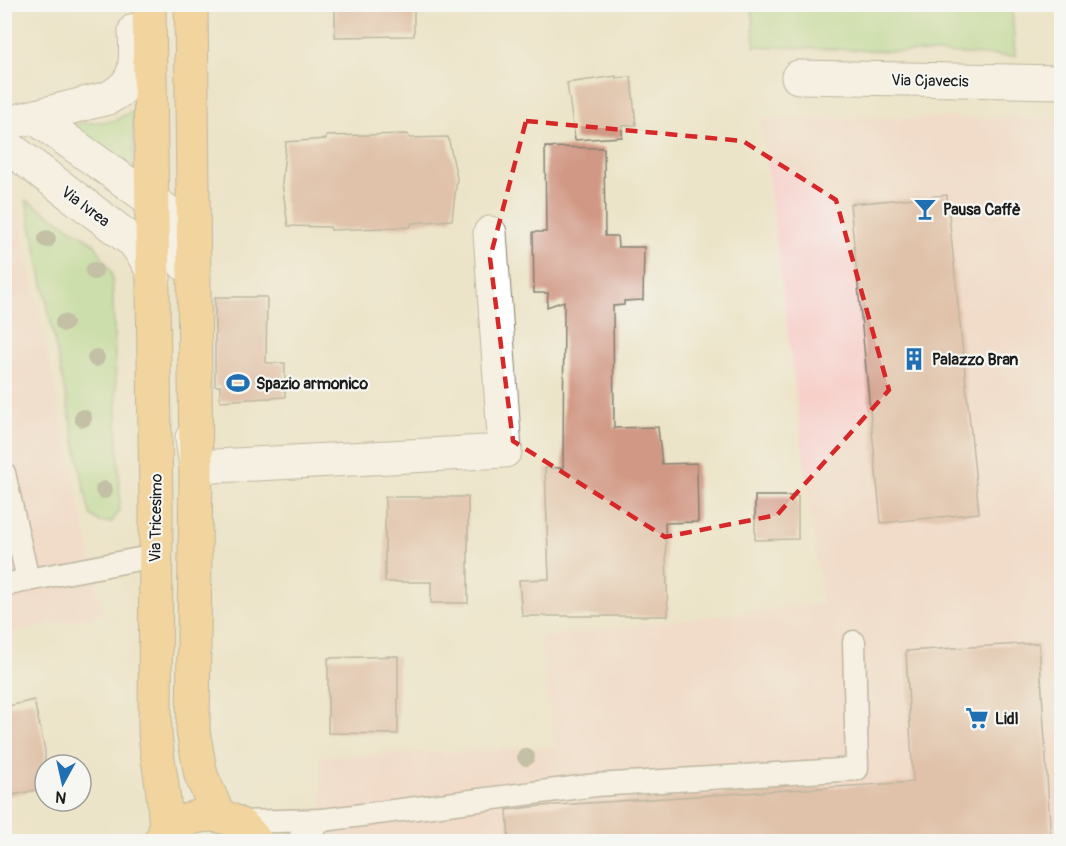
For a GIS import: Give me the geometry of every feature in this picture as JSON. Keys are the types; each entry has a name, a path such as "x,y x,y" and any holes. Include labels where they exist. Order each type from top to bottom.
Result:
{"main road":[{"name":"Via Tricesimo","path":"149,4 154,278 155,731 166,809 162,837"},
{"path":"191,4 196,467 193,731 201,775 237,827"},
{"name":"Via Tricesimo","path":"162,837 184,820 201,815 237,827"}],"street":[{"path":"19,121 108,98 125,88 131,81 135,70 135,4"},
{"name":"Via Cjavecis","path":"798,77 1062,82"},
{"path":"19,121 153,201 171,214 181,228 184,238 186,400 196,467 505,451 489,233"},
{"name":"Via Ivrea","path":"4,144 134,242 148,262 154,278"}],"lane":[{"path":"4,472 28,580"},
{"path":"4,585 155,556"},
{"path":"237,827 323,820 596,785 857,769 854,642"},
{"path":"297,842 323,820"}],"highlighted area":[{"path":"526,121 743,141 836,200 889,390 777,515 665,537 513,441 490,258"}],"shaded area":[{"path":"761,118 1061,118 1061,841 322,841 320,757 555,747 540,637 822,603"},
{"path":"4,201 17,208 103,614 5,633"}],"green space":[{"path":"752,5 1012,5 1015,56 754,46"},
{"path":"133,111 133,174 57,125 114,121"},
{"path":"26,200 94,243 112,273 120,500 119,511 112,522 100,522 91,515 88,506"}],"building":[{"path":"335,4 414,4 414,36 335,37"},
{"path":"616,76 616,78 631,77 636,125 622,126 622,137 575,140 567,83"},
{"path":"407,134 410,138 448,137 457,178 452,220 412,223 410,227 331,230 330,227 288,226 282,183 286,142 326,139 326,136"},
{"path":"545,147 604,148 605,236 617,236 618,247 644,247 643,300 624,301 624,305 613,306 614,428 658,427 662,464 697,463 698,522 665,523 668,616 522,616 519,580 549,579 545,468 563,468 564,301 547,307 548,293 534,293 533,232 546,232"},
{"name":"Palazzo Bran","path":"947,195 979,513 881,523 850,204"},
{"path":"215,297 267,297 266,363 285,363 285,397 220,401 220,386 215,386"},
{"path":"755,496 798,496 798,539 755,540"},
{"path":"385,497 468,497 468,603 431,603 431,582 385,582"},
{"name":"Lidl","path":"1039,643 1051,842 509,842 507,810 913,782 906,651"},
{"path":"398,656 398,734 328,733 328,658"},
{"path":"34,700 45,753 33,753 33,791 4,797 4,707"}],"place":[{"name":"Pausa Caffè","path":"925,209"},
{"name":"Palazzo Bran","path":"914,359"},
{"name":"Spazio armonico","path":"238,383"},
{"name":"Lidl","path":"977,718"}]}
